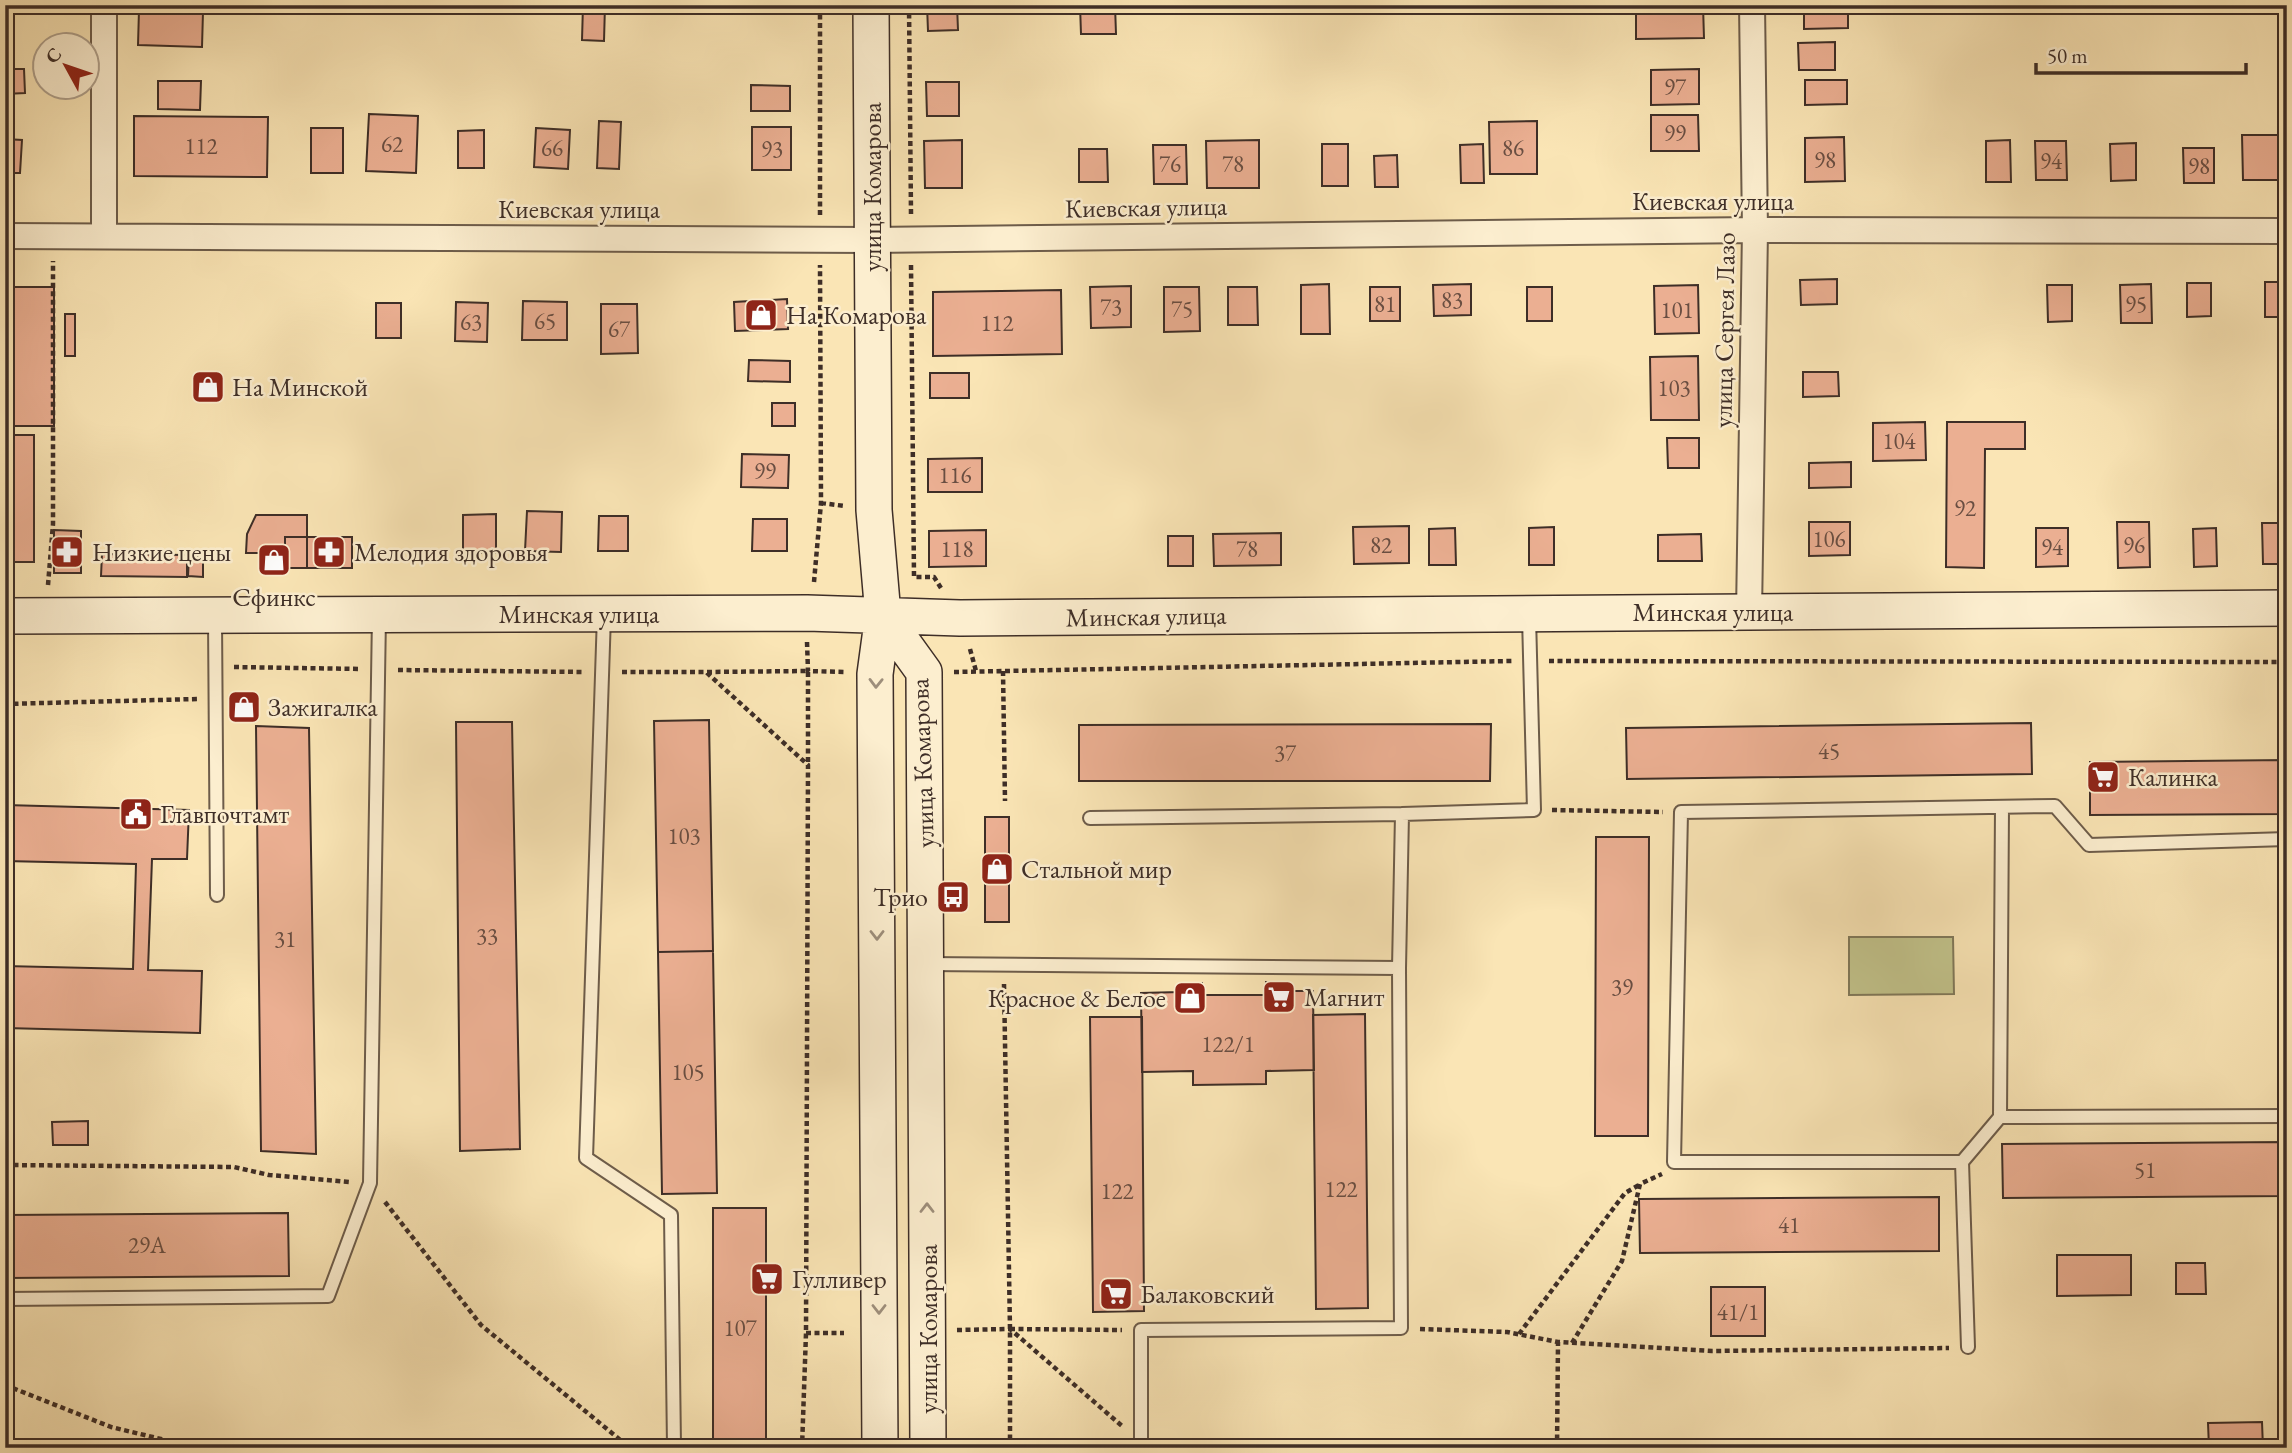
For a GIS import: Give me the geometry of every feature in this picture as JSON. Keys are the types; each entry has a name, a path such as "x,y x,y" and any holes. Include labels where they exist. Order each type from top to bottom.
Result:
{"main road":[{"name":"улица Комарова","path":"871,5 873,510 883,615 924,672 928,1448"},
{"name":"Минская улица","path":"5,616 807,613 960,618 2287,607"},
{"path":"880,1448 875,674 883,615"}],"street":[{"path":"104,5 104,236"},
{"name":"улица Сергея Лазо","path":"1749,613 1755,230 1752,5"},
{"name":"Киевская улица","path":"5,236 872,240 1755,230 2287,231"}],"lane":[{"path":"604,613 586,1158 671,1215 673,1448"},
{"path":"1090,818 1534,810 1529,613"},
{"path":"5,1299 328,1296 370,1183 380,614"},
{"path":"215,615 216,895"},
{"path":"1962,1163 1674,1162 1681,812 2055,806 2089,845 2287,839"},
{"path":"1968,1347 1962,1163 2000,1117 2002,807"},
{"path":"1141,1445 1141,1330 1401,1328 1399,968 1402,814"},
{"path":"926,964 1399,968"},
{"path":"2000,1117 2287,1116"}],"path":[{"path":"802,1448 806,1333 807,613 815,577 821,503 820,5"},
{"path":"46,616 53,524 53,236"},
{"path":"215,667 602,672 808,671"},
{"path":"1003,671 1004,801"},
{"path":"706,672 808,765"},
{"path":"5,704 216,699"},
{"path":"1534,810 1681,812"},
{"path":"1004,965 1010,1448"},
{"path":"1519,1334 1625,1193 1688,1162"},
{"path":"5,1165 234,1167 270,1175 370,1183 481,1325 630,1448"},
{"path":"1572,1343 1622,1261 1640,1184"},
{"path":"1401,1328 1507,1332 1559,1342 1713,1351 1968,1347"},
{"path":"1010,1329 1141,1445"},
{"path":"951,1331 1141,1330"},
{"path":"806,1333 844,1332"},
{"path":"1557,1448 1559,1342"},
{"path":"5,1385 111,1427 165,1440 182,1448"}],"green space":[{"path":"1849,937 1953,937 1954,994 1849,995"}],"building":[{"path":"583,5 605,5 604,41 582,40"},
{"path":"744,5 790,5 791,11 745,14"},
{"path":"927,5 957,5 958,30 928,31"},
{"path":"1080,5 1115,5 1116,34 1081,34"},
{"path":"1636,5 1703,5 1704,38 1636,39"},
{"path":"1804,5 1848,5 1848,28 1804,29"},
{"path":"139,10 203,12 202,47 138,45"},
{"path":"1835,42 1835,70 1799,70 1798,43"},
{"path":"5,69 24,69 25,93 5,94"},
{"path":"1699,69 1699,104 1651,105 1651,70"},
{"path":"1805,80 1847,80 1847,104 1805,105"},
{"path":"158,81 201,81 200,110 158,109"},
{"path":"926,82 959,82 959,116 927,116"},
{"path":"751,85 790,86 790,111 751,111"},
{"path":"369,114 418,116 416,173 366,171"},
{"path":"1651,115 1698,115 1699,151 1651,151"},
{"path":"134,116 268,117 267,177 134,176"},
{"path":"599,121 621,122 619,169 597,168"},
{"path":"1537,121 1537,174 1490,174 1489,122"},
{"path":"752,127 791,127 791,170 752,170"},
{"path":"311,128 343,128 343,173 311,173"},
{"path":"536,128 570,130 568,169 534,167"},
{"path":"484,130 484,168 458,168 458,131"},
{"path":"2242,135 2287,135 2287,180 2243,180"},
{"path":"1844,137 1845,181 1805,182 1805,138"},
{"path":"5,139 22,140 20,173 5,173"},
{"path":"962,140 962,188 925,188 924,141"},
{"path":"1259,140 1259,188 1207,188 1206,141"},
{"path":"2010,140 2011,182 1986,182 1986,141"},
{"path":"2035,141 2066,141 2067,180 2036,180"},
{"path":"2136,143 2136,180 2111,181 2110,144"},
{"path":"1322,144 1348,144 1348,186 1322,186"},
{"path":"1483,144 1484,183 1461,183 1460,145"},
{"path":"1153,145 1186,145 1187,184 1154,184"},
{"path":"2183,148 2214,148 2214,183 2184,183"},
{"path":"1079,149 1107,149 1108,182 1079,182"},
{"path":"1397,155 1398,187 1375,187 1374,156"},
{"path":"1837,279 1837,304 1801,305 1800,280"},
{"path":"2265,282 2287,282 2287,317 2265,317"},
{"path":"2187,283 2211,283 2211,316 2187,317"},
{"path":"1329,284 1330,334 1301,334 1301,285"},
{"path":"1471,284 1471,315 1434,316 1433,285"},
{"path":"2151,284 2152,323 2121,323 2120,285"},
{"path":"1698,285 1699,333 1655,334 1654,286"},
{"path":"2047,285 2072,285 2072,321 2048,322"},
{"path":"1131,286 1131,327 1091,328 1090,287"},
{"path":"5,287 54,287 54,426 5,426"},
{"path":"1164,287 1199,287 1200,331 1164,332"},
{"path":"1228,287 1257,287 1258,325 1228,325"},
{"path":"1370,287 1400,287 1400,321 1370,321"},
{"path":"1527,287 1552,287 1552,321 1527,321"},
{"path":"1061,290 1062,354 933,356 933,292"},
{"name":"На Комарова","path":"787,299 788,329 735,331 734,302"},
{"path":"523,301 567,302 567,340 522,340"},
{"path":"456,302 488,303 487,342 455,341"},
{"path":"376,303 401,303 401,338 376,338"},
{"path":"601,304 637,304 638,353 601,354"},
{"path":"65,314 75,314 75,356 65,356"},
{"path":"1698,356 1699,420 1651,420 1650,357"},
{"path":"749,360 790,361 790,382 748,381"},
{"path":"1803,372 1838,372 1839,396 1803,397"},
{"path":"930,373 969,373 969,398 930,398"},
{"path":"772,403 795,403 795,426 772,426"},
{"path":"1925,422 1926,460 1873,461 1873,423"},
{"path":"1947,422 2025,422 2025,449 1985,449 1984,568 1946,567"},
{"path":"5,435 34,435 34,562 5,562"},
{"path":"1667,438 1699,438 1699,468 1668,468"},
{"path":"742,454 789,455 788,488 741,487"},
{"path":"982,458 982,492 928,492 928,459"},
{"path":"1851,462 1851,487 1809,488 1809,463"},
{"path":"527,511 562,512 561,552 525,551"},
{"path":"496,514 496,553 463,553 463,515"},
{"path":"256,515 307,515 307,537 285,537 285,553 246,553 247,534"},
{"path":"599,516 628,516 628,551 598,551"},
{"path":"753,519 787,519 787,551 752,551"},
{"path":"1809,522 1850,522 1850,555 1809,556"},
{"path":"2117,522 2149,522 2150,567 2118,568"},
{"path":"2262,523 2287,523 2287,564 2263,564"},
{"path":"1409,526 1409,563 1354,564 1353,527"},
{"path":"1554,527 1554,565 1529,565 1529,528"},
{"path":"1455,528 1456,565 1429,565 1429,529"},
{"path":"2036,528 2068,528 2068,566 2036,567"},
{"path":"2216,528 2217,566 2194,567 2193,529"},
{"name":"Низкие цены","path":"54,530 81,531 81,573 54,573"},
{"path":"986,530 986,566 929,567 929,531"},
{"path":"1281,533 1281,565 1214,566 1213,534"},
{"path":"1701,534 1702,561 1658,561 1658,535"},
{"path":"1168,536 1193,536 1193,566 1168,566"},
{"path":"285,537 307,537 307,568 285,568"},
{"name":"Мелодия здоровья","path":"307,537 352,537 352,568 307,568"},
{"name":"Сфинкс","path":"263,553 285,553 285,568 263,568"},
{"path":"102,554 187,555 187,577 101,576"},
{"path":"189,556 203,557 203,577 188,576"},
{"name":"Зажигалка","path":"238,700 250,700 250,715 237,714"},
{"path":"709,720 713,951 658,952 654,721"},
{"path":"456,722 512,722 520,1149 460,1151"},
{"path":"2031,723 2032,774 1627,779 1626,728"},
{"path":"1491,724 1490,781 1079,781 1079,725"},
{"path":"256,726 309,728 316,1154 261,1151"},
{"path":"2287,760 2287,814 2090,815 2090,762"},
{"path":"5,805 189,810 187,859 152,859 148,970 202,971 200,1033 5,1028 5,966 133,969 136,864 5,861"},
{"name":"Стальной мир","path":"985,817 1009,817 1009,922 985,922"},
{"path":"1596,837 1649,837 1648,1136 1595,1136"},
{"path":"713,951 717,1193 662,1194 658,952"},
{"path":"1266,982 1276,982 1276,991 1313,991 1314,1070 1266,1071 1266,1084 1193,1085 1193,1071 1142,1072 1141,993 1180,992 1180,983 1202,983 1202,995 1266,995"},
{"path":"1365,1014 1368,1308 1316,1309 1313,1015"},
{"path":"1090,1017 1142,1017 1144,1311 1093,1312"},
{"path":"88,1121 88,1145 53,1145 52,1122"},
{"path":"2287,1142 2287,1196 2003,1198 2002,1144"},
{"path":"1939,1197 1939,1251 1640,1253 1639,1199"},
{"path":"713,1208 766,1208 766,1448 713,1448"},
{"path":"288,1213 289,1276 5,1278 5,1215"},
{"path":"2057,1255 2131,1255 2131,1295 2057,1296"},
{"path":"2176,1263 2205,1263 2206,1294 2176,1294"},
{"path":"1711,1287 1765,1287 1765,1336 1711,1336"},
{"path":"2262,1422 2263,1448 2209,1448 2208,1423"}],"place":[{"name":"На Комарова","path":"761,315"},
{"name":"На Минской","path":"208,387"},
{"name":"Низкие цены","path":"67,552"},
{"name":"Мелодия здоровья","path":"329,552"},
{"name":"Сфинкс","path":"274,560"},
{"name":"Зажигалка","path":"244,707"},
{"name":"Калинка","path":"2103,777"},
{"name":"Главпочтамт","path":"136,814"},
{"name":"Стальной мир","path":"997,869"},
{"name":"Трио","path":"953,897"},
{"name":"Магнит","path":"1279,997"},
{"name":"Красное & Белое","path":"1190,998"},
{"name":"Гулливер","path":"767,1279"},
{"name":"Балаковский","path":"1116,1294"}]}
